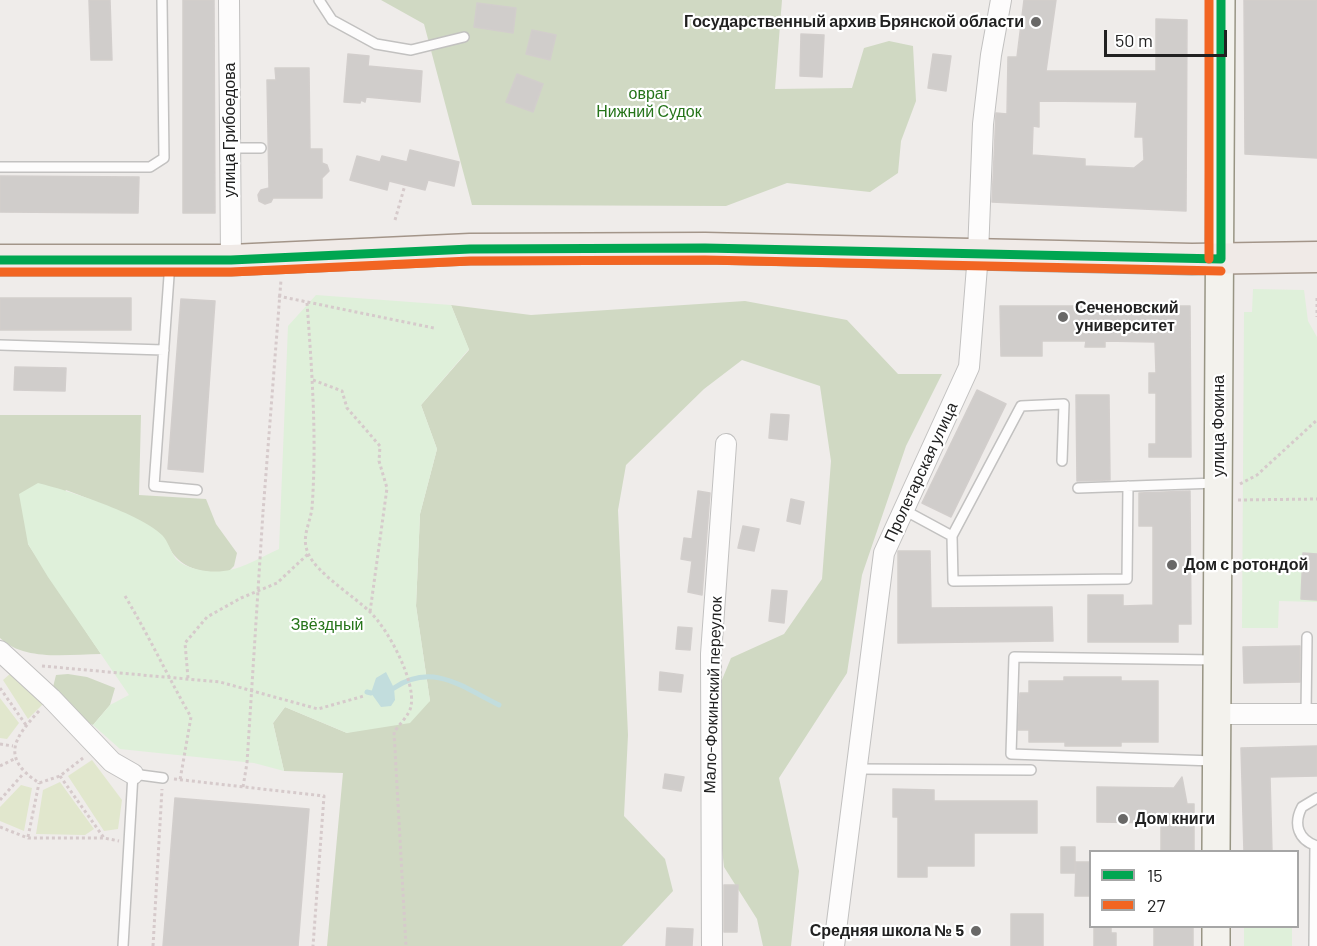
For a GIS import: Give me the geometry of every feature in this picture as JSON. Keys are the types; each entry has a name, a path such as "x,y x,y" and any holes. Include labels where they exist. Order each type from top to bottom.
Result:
{"main road":[{"name":"улица Фокина","path":"1216,850 1217,660 1232,489 1221,259 1221,0"},
{"path":"0,260 231,260 482,249 705,248 1221,259 1317,257"},
{"path":"1216,928 1216,946"}],"street":[{"name":"улица Грибоедова","path":"229,0 231,260"},
{"name":"Пролетарская улица","path":"834,946 884,553 969,367 978,254 983,124 991,55 1001,0"},
{"name":"Мало-Фокинский переулок","path":"712,946 711,654 722,529 726,444"},
{"path":"6,657 51,698 112,762 133,774"},
{"path":"1216,714 1312,714"}],"lane":[{"path":"0,167 150,167 164,158 162,0"},
{"path":"319,0 332,20 376,44 411,50 464,37"},
{"path":"230,148 261,148"},
{"path":"170,260 154,486 197,490"},
{"path":"0,345 164,350"},
{"path":"1062,461 1064,404 1022,406 952,536 953,581 1127,579 1128,486"},
{"path":"1078,488 1128,486 1232,489"},
{"path":"904,510 952,536"},
{"path":"1307,637 1312,714"},
{"path":"1216,761 1011,754 1014,657 1217,660"},
{"path":"856,769 1031,770"},
{"path":"123,946 133,774 163,778"},
{"path":"1314,946 1316,846 1302,838 1297,823 1302,807 1317,798"}],"path":[{"path":"395,220 405,185"},
{"path":"243,787 247,763 278,296 284,259"},
{"path":"278,296 434,328"},
{"path":"1317,297 1317,317"},
{"path":"307,303 312,380 312,510 304,539 308,554 349,597 370,612 391,642 412,686 411,707 394,732 406,946"},
{"path":"312,380 342,391 346,408 380,446 379,461 387,488 370,612"},
{"path":"1232,489 1257,475 1317,420"},
{"path":"1232,489 1317,499"},
{"path":"188,679 184,643 207,617 241,598 277,584 308,554"},
{"path":"125,596 155,646 168,678 191,717 180,780"},
{"path":"6,657 168,678 220,682 318,709 364,696"},
{"path":"0,688 26,725"},
{"path":"39,783 24,773 14,759 14,746 26,725 51,698"},
{"path":"0,744 14,746"},
{"path":"39,783 60,776 96,747"},
{"path":"0,766 14,759"},
{"path":"0,800 24,773"},
{"path":"60,776 104,838"},
{"path":"153,946 163,778 324,796 313,946"},
{"path":"28,838 39,783"},
{"path":"0,827 28,838 104,838 129,843"}],"green space":[{"name":"овраг Нижний Судок","path":"381,0 782,0 775,89 852,88 864,48 889,41 913,46 916,101 901,141 898,173 870,192 787,183 726,206 472,205 424,24"},
{"path":"1253,289 1304,290 1308,321 1317,337 1317,602 1279,601 1278,628 1242,628 1244,312 1252,312"},
{"name":"Звёздный","path":"316,295 451,305 469,349 421,405 437,449 420,514 416,606 430,701 410,723 347,733 285,707 273,723 284,771 254,763 120,749 93,725 110,705 129,695 28,544 19,494 38,483 121,511 152,527 164,537 176,559 196,569 219,572 230,570 279,549 288,326"},
{"path":"745,301 847,320 898,374 942,374 906,446 862,575 847,673 779,778 799,871 791,946 763,946 757,919 724,867 712,757 716,694 731,658 784,634 822,579 831,461 820,386 742,360 704,389 626,465 618,510 628,735 624,816 665,859 673,891 622,946 327,946 343,773 284,771 273,723 285,707 347,733 430,701 416,606 420,514 437,449 421,405 469,350 451,305 531,315"},
{"path":"0,415 141,415 139,495 206,499 216,524 237,553 234,566 228,572 204,571 189,567 176,557 158,533 113,509 66,490 28,544 101,654 35,654 10,646 0,638"},
{"path":"11,673 43,704 28,719 3,680"},
{"path":"56,675 87,677 115,688 110,705 93,725 71,715 53,687"},
{"path":"0,698 19,723 7,739 0,738"},
{"path":"92,760 122,800 118,829 104,831 68,776"},
{"path":"60,782 94,829 85,835 36,834 43,790"},
{"path":"21,785 32,788 24,831 0,821 0,807"},
{"path":"1244,928 1292,928 1292,946 1244,946"}],"water":[{"path":"386,672 394,688 395,700 391,706 381,707 371,693 376,678"}],"building":[{"path":"89,0 110,0 112,60 91,60"},
{"path":"183,0 214,0 215,213 183,213"},
{"path":"1024,0 1056,0 1046,71 1156,71 1156,19 1187,20 1186,211 992,202 996,113 1007,114 1008,57 1017,57","holes":["1039,101 1137,102 1135,137 1143,137 1144,160 1134,168 1085,166 1085,159 1032,155 1033,126 1039,127"]},
{"path":"1244,0 1317,0 1317,158 1245,154"},
{"path":"477,3 516,8 513,33 474,27"},
{"path":"532,30 556,35 550,60 526,54"},
{"path":"801,34 824,35 822,77 800,76"},
{"path":"348,54 369,56 368,66 422,71 420,102 366,97 365,102 361,100 360,103 344,102"},
{"path":"933,54 951,56 946,91 928,88"},
{"path":"275,68 309,68 310,149 322,149 322,163 327,165 329,171 322,178 322,198 273,198 271,202 265,204 259,201 258,195 261,190 269,188 267,80 276,80"},
{"path":"517,74 543,84 533,112 506,102"},
{"path":"410,150 459,162 454,186 428,180 425,190 389,181 387,190 350,180 357,156 380,162 382,156 407,162"},
{"path":"0,176 139,177 138,213 0,212"},
{"path":"0,298 131,298 131,330 0,330"},
{"path":"181,299 215,301 203,472 168,469"},
{"path":"1000,306 1190,306 1191,457 1149,457 1149,444 1156,444 1156,393 1149,393 1149,373 1156,373 1155,342 1105,341 1105,347 1085,347 1086,341 1042,341 1042,356 1001,356"},
{"path":"15,367 66,368 65,391 14,390"},
{"path":"977,390 1006,404 951,517 922,503"},
{"path":"1076,395 1109,395 1110,480 1077,481"},
{"path":"771,414 789,415 787,440 769,438"},
{"path":"698,491 710,493 702,595 688,592 692,561 681,559 684,538 692,539"},
{"name":"Дом с ротондой","path":"1190,491 1191,624 1178,624 1178,642 1088,642 1088,595 1123,595 1123,606 1153,605 1153,526 1139,526 1139,493"},
{"path":"791,499 804,502 800,524 787,521"},
{"path":"743,526 759,529 754,551 738,548"},
{"path":"898,551 930,551 931,608 1052,607 1053,641 898,643"},
{"path":"1303,553 1317,554 1317,600 1301,599"},
{"path":"772,590 787,591 784,623 769,621"},
{"path":"678,627 692,628 690,650 676,649"},
{"path":"1300,646 1300,682 1244,683 1243,647"},
{"path":"660,672 683,675 681,692 659,690"},
{"path":"1064,677 1121,677 1121,681 1158,681 1158,742 1121,742 1121,746 1065,746 1065,742 1029,742 1029,730 1018,730 1020,693 1029,693 1029,681 1064,681"},
{"path":"1317,746 1317,776 1270,777 1272,850 1244,850 1241,748"},
{"path":"665,774 684,777 681,791 663,788"},
{"name":"Дом книги","path":"1182,777 1187,804 1194,804 1194,850 1161,850 1161,823 1097,822 1097,787 1174,788"},
{"path":"893,789 934,790 934,801 1037,801 1037,833 974,833 974,866 927,866 927,877 898,877 898,817 893,817"},
{"path":"175,798 309,809 298,946 163,946"},
{"path":"1061,847 1075,847 1075,873 1061,873"},
{"path":"1076,862 1089,862 1089,896 1075,896"},
{"path":"724,885 738,885 737,932 724,932"},
{"path":"1011,914 1043,914 1043,946 1011,946"},
{"path":"667,928 693,929 692,946 666,946"},
{"path":"1094,928 1111,928 1111,933 1116,933 1116,946 1094,946"},
{"path":"1154,928 1193,928 1193,946 1154,946"}],"waterway":[{"path":"394,688 422,677 435,677 460,685 499,705"},
{"path":"367,692 371,693"}],"transit line":[{"name":"27","path":"1209,0 1209,259"},
{"name":"15","path":"1221,0 1221,259"},
{"name":"15","path":"0,260 231,260 470,249 705,248 1221,259"},
{"name":"27","path":"0,272 231,272 470,261 705,260 1221,271"}],"place":[{"name":"Государственный архив Брянской области","path":"1036,22"},
{"name":"Сеченовский университет","path":"1063,317"},
{"name":"Дом с ротондой","path":"1172,565"},
{"name":"Дом книги","path":"1123,819"},
{"name":"Средняя школа № 5","path":"976,931"}]}
